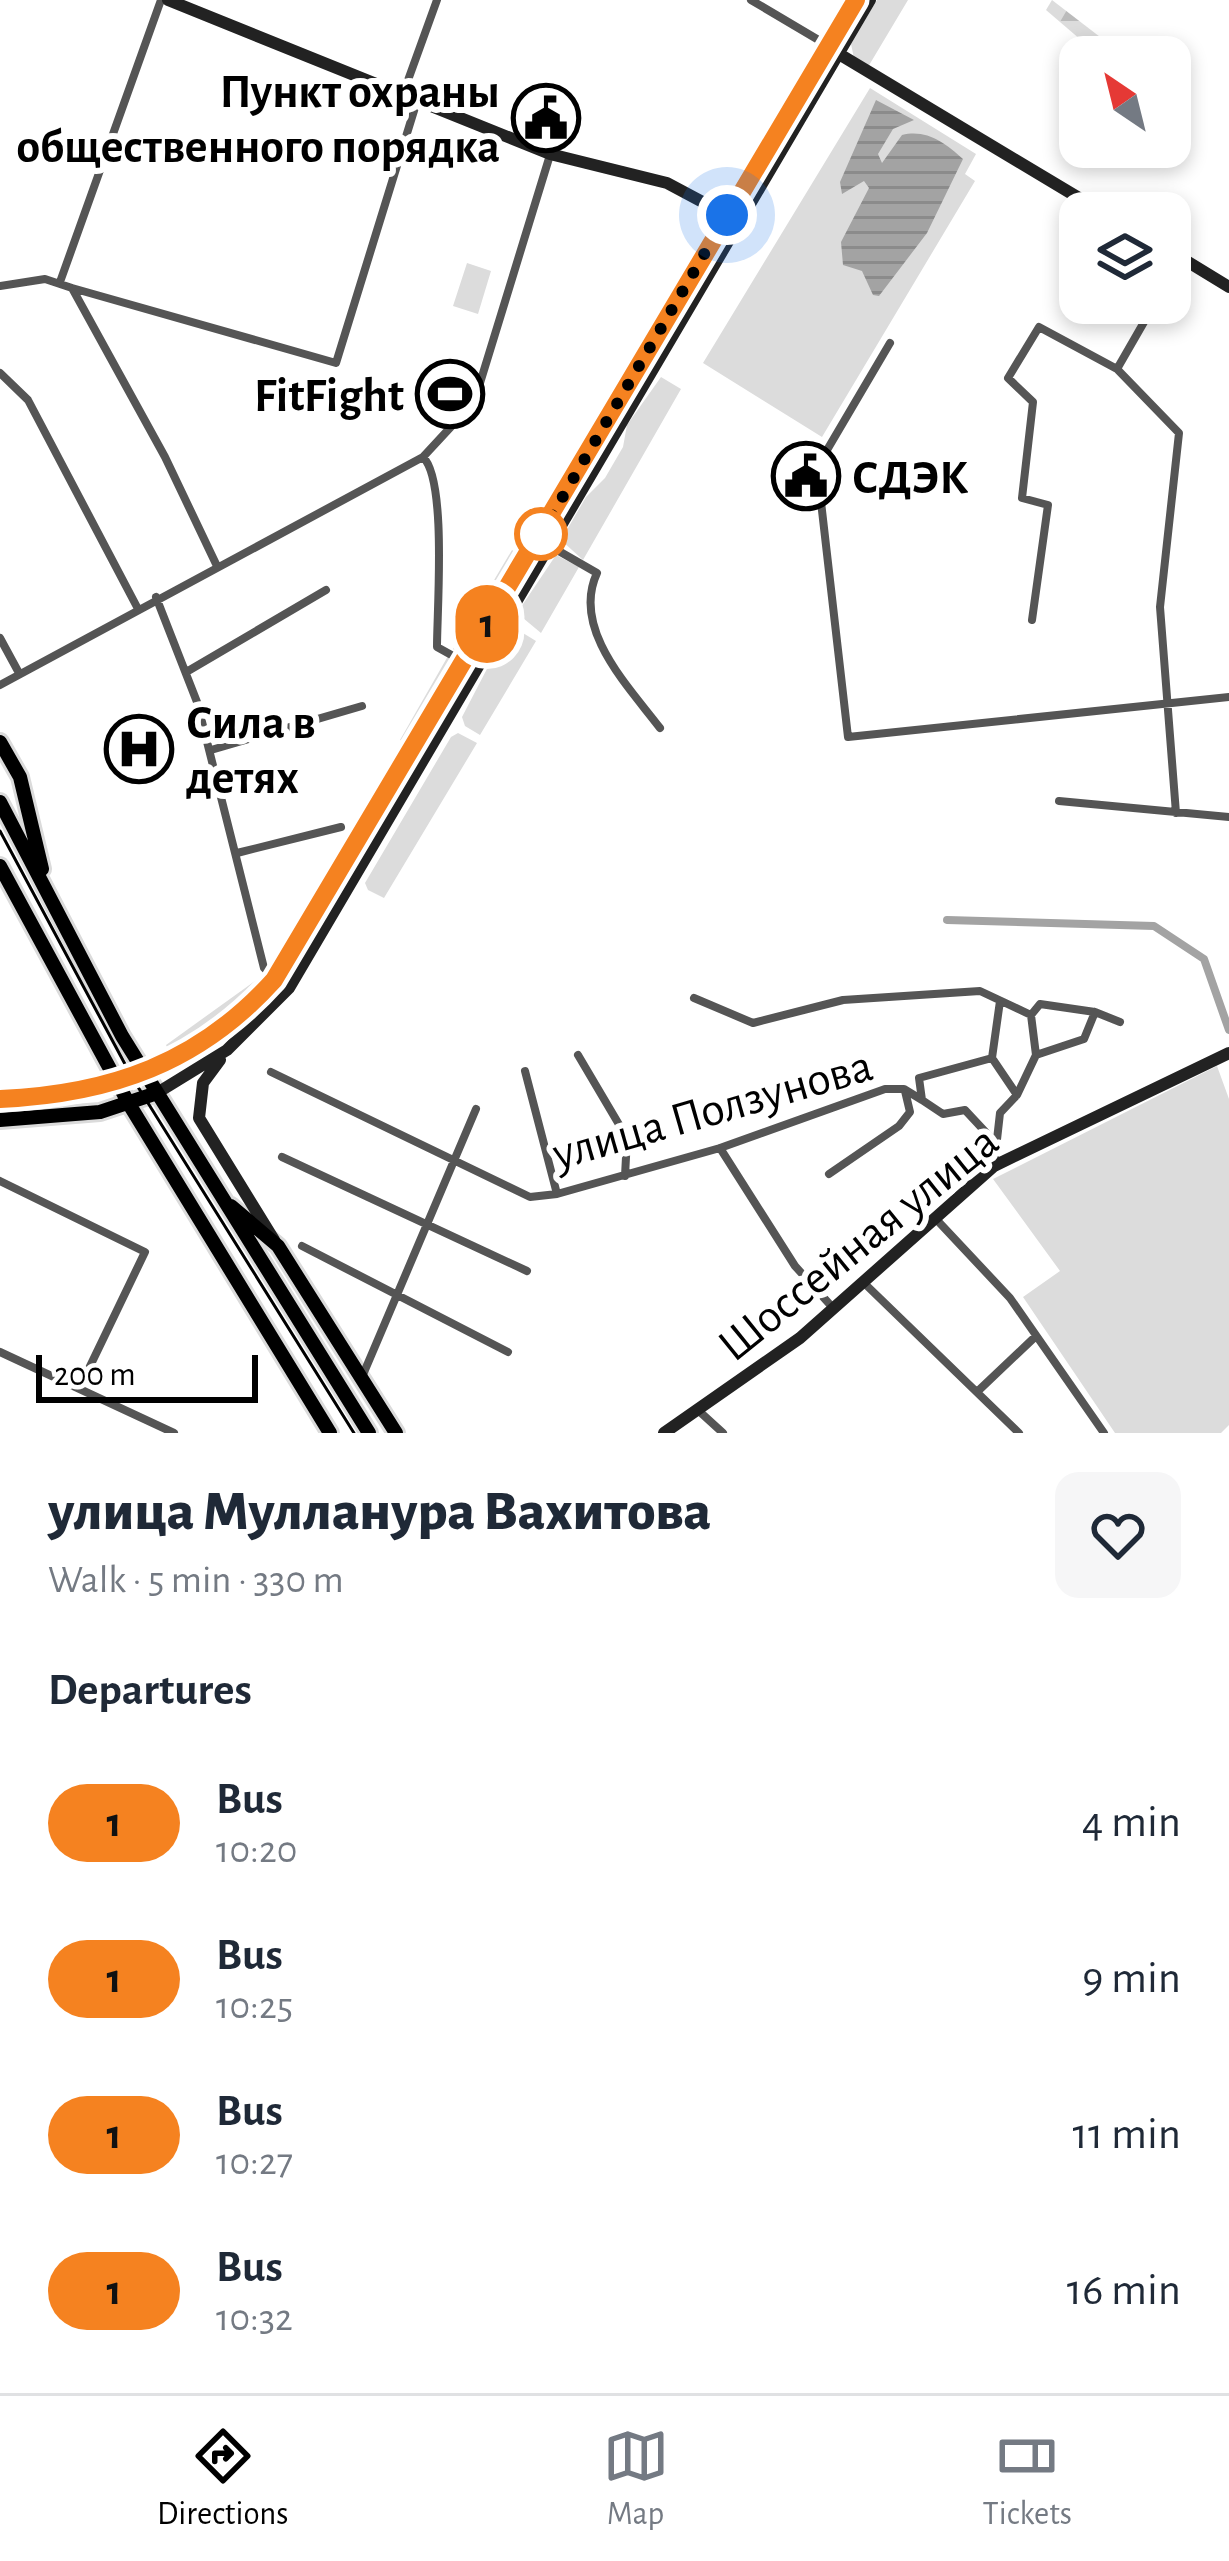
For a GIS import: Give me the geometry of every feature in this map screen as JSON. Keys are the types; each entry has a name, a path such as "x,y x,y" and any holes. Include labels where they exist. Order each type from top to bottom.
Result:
{"main road":[{"path":"165,0 550,154 667,183 727,215"},
{"path":"396,1433 199,1118 203,1083 227,1050 289,988 550,546 833,50 856,0"},
{"path":"0,1099 117,1085 146,1074 221,1032 274,980 727,215 870,0"},
{"path":"833,50 1068,192"},
{"path":"1191,264 1229,287"},
{"path":"0,742 20,777 45,885"},
{"path":"0,802 157,1094 369,1433"},
{"path":"0,866 117,1085 330,1433"},
{"path":"0,884 18,900"},
{"path":"0,1120 100,1112 129,1104 157,1094 227,1050"},
{"name":"Шоссейная улица","path":"664,1433 700,1412 835,1309 994,1166 1225,1054"},
{"path":"219,1197 278,1246"},
{"path":"291,1266 301,1324"}],"street":[{"path":"60,282 165,0"},
{"path":"403,96 437,0"},
{"path":"751,0 833,50"},
{"path":"0,286 60,282 91,289 336,363 417,101"},
{"path":"0,685 216,564 423,457 461,416 480,383 550,154"},
{"path":"72,288 165,457 216,564"},
{"path":"1117,369 1143,324"},
{"path":"1031,620 1048,505 1022,498 1034,402 1008,378 1039,327 1117,369 1172,420 1181,443 1160,607 1176,812"},
{"path":"890,343 817,466 848,736 1229,697"},
{"path":"0,373 28,400 137,607"},
{"path":"423,457 431,465 435,495 437,647 465,662"},
{"path":"550,546 597,573 590,591 599,643 660,728"},
{"path":"188,671 326,590"},
{"path":"156,597 188,671 264,968 274,980"},
{"path":"0,638 19,674"},
{"path":"211,750 362,706"},
{"path":"1059,801 1229,817"},
{"path":"237,853 341,827"},
{"path":"694,998 753,1023 843,1000 980,991 1031,1015"},
{"path":"1000,1000 992,1058 1017,1095"},
{"path":"994,1166 1000,1113 1017,1095 1036,1055 1031,1015 1040,1004 1095,1012 1120,1022"},
{"path":"1036,1055 1084,1039 1095,1012"},
{"path":"578,1055 627,1138 625,1176"},
{"name":"улица Ползунова","path":"922,1100 919,1078 992,1058"},
{"path":"525,1071 557,1194"},
{"name":"улица Ползунова","path":"271,1072 530,1196 557,1194 721,1148 885,1089 904,1089 943,1114 965,1110 994,1141"},
{"path":"829,1174 899,1126 910,1112 904,1089"},
{"path":"362,1378 476,1109"},
{"path":"721,1148 795,1266 835,1309"},
{"path":"282,1157 527,1271"},
{"path":"0,1181 145,1252 80,1387"},
{"path":"934,1216 1010,1298 1104,1433"},
{"path":"302,1246 508,1352"},
{"path":"863,1282 1019,1433"},
{"path":"978,1391 1036,1336"},
{"path":"0,1352 174,1433"},
{"path":"700,1412 723,1433"}],"green space":[{"path":"877,0 908,0 868,67 854,58 851,44"},
{"path":"1052,0 1099,36 1076,36 1046,10"},
{"path":"870,88 976,154 965,174 975,181 822,437 703,363"},
{"path":"467,263 491,271 478,314 453,306"},
{"path":"661,377 681,389 583,560 561,540 586,497 605,478 623,447 627,425"},
{"path":"512,550 518,554 460,654 453,649"},
{"path":"556,555 579,567 541,633 517,613"},
{"path":"518,630 536,641 480,735 465,726 462,717 503,638"},
{"path":"448,656 455,667 410,745 400,740"},
{"path":"458,733 477,743 384,898 368,890 365,883 451,737"},
{"path":"363,813 367,819 279,962 269,963"},
{"path":"259,978 234,1013 171,1055 166,1045"},
{"path":"1217,1066 1229,1099 1229,1425 1221,1433 1115,1433 1023,1297 1060,1271 993,1179"}],"shaded area":[{"path":"876,100 914,120 893,129 878,154 882,163 902,135 911,134 935,139 963,159 927,233 879,296 873,295 862,271 843,265 841,242 869,188 864,181 842,194 840,182"}],"waterway":[{"path":"947,920 1154,926 1204,959 1229,1030"}],"tram line":[{"path":"0,831 133,1079 354,1433"}],"bus line":[{"name":"1","path":"0,1099 72,1094 146,1074 221,1032 274,980 856,0"}],"place":[{"name":"Пункт охраны общественного порядка","path":"546,118"},
{"name":"FitFight","path":"450,394"},
{"name":"СДЭК","path":"806,476"},
{"name":"Сила в детях","path":"139,749"}],"route":[{"path":"541,534 727,215"}]}
